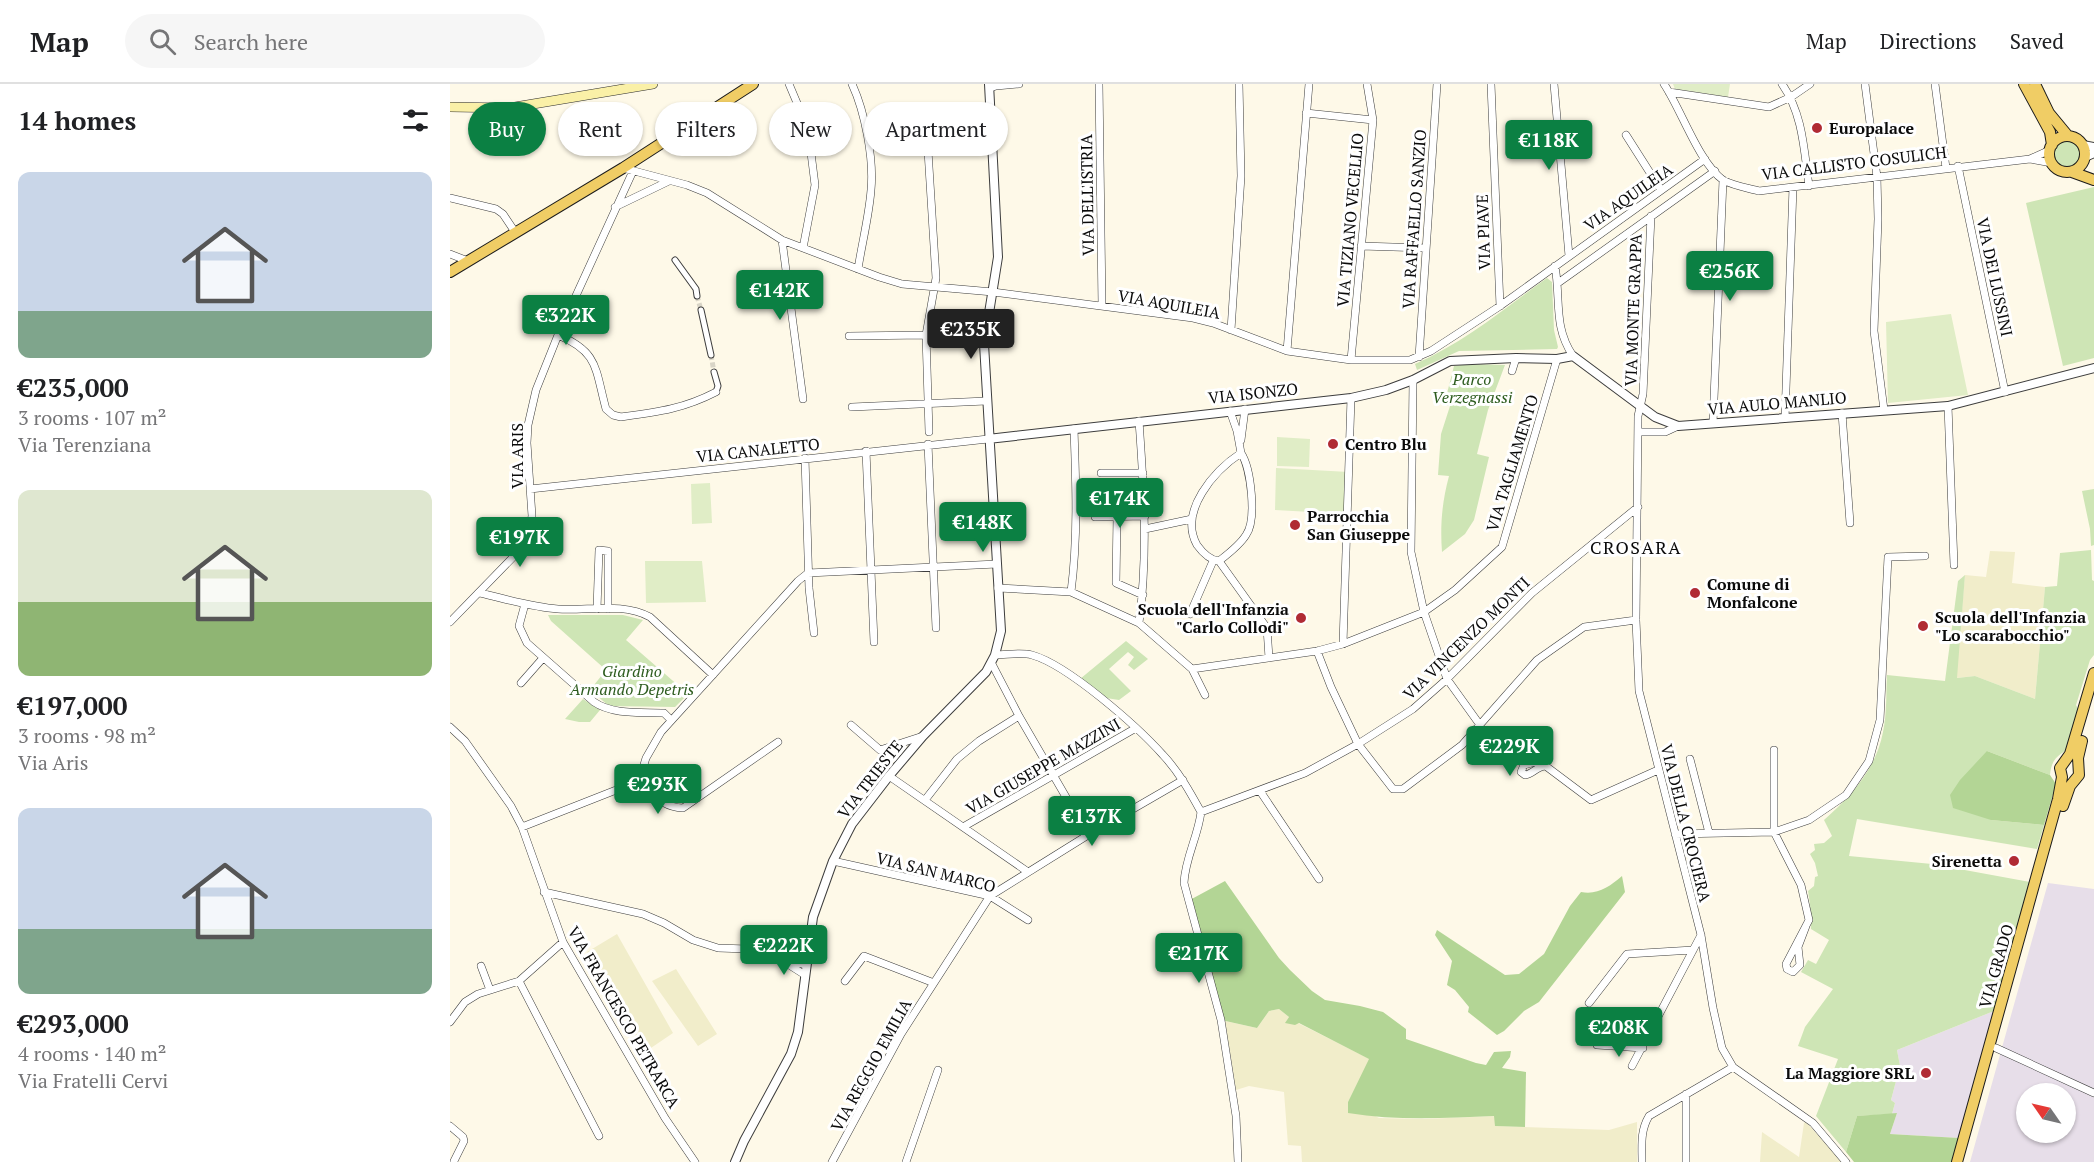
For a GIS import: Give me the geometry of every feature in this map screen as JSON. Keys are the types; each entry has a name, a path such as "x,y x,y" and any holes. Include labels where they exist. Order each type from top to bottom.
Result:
{"main road":[{"path":"450,107 509,108 653,84"},
{"path":"450,272 515,232 628,169 753,84"},
{"path":"2025,84 2050,132 2052,164"},
{"path":"2035,84 2049,113 2068,136 2088,146 2088,157 2094,179"},
{"name":"VIA CALLISTO COSULICH","path":"2051,148 2058,139 2068,136"},
{"path":"2072,172 2088,157"},
{"name":"VIA CALLISTO COSULICH","path":"2052,164 2060,171 2094,179"},
{"name":"VIA GRADO","path":"1957,1162 2058,799 2060,768 2070,754 2094,673"},
{"name":"VIA GRADO","path":"1964,1162 2066,795 2079,775 2079,749 2094,695"},
{"path":"2064,762 2073,761 2078,765"},
{"path":"2061,777 2067,781 2073,781"}],"street":[{"path":"789,84 808,129 816,185 803,249"},
{"path":"852,84 860,100 872,189 858,269"},
{"path":"990,102 989,86 1019,84"},
{"name":"VIA DELL'ISTRIA","path":"1099,84 1102,306"},
{"path":"1231,330 1241,176 1239,84"},
{"path":"1287,351 1309,84"},
{"name":"VIA TIZIANO VECELLIO","path":"1351,360 1373,120 1367,84"},
{"name":"VIA RAFFAELLO SANZIO","path":"1419,357 1437,84"},
{"name":"VIA PIAVE","path":"1491,84 1500,306"},
{"path":"1554,84 1569,256"},
{"path":"1664,84 1705,159 1723,180 1713,423"},
{"path":"1782,84 1791,97 1799,118 1809,186"},
{"path":"1669,92 1769,107 1791,97 1810,84"},
{"path":"1865,84 1877,177 1878,219 1874,331 1884,410"},
{"path":"1935,84 1946,168"},
{"path":"1306,113 1373,120"},
{"path":"1626,135 1662,189"},
{"name":"VIA CALLISTO COSULICH","path":"2030,159 2051,148"},
{"path":"928,156 935,286 926,335 929,432"},
{"path":"993,156 998,257 984,344 1001,631 989,668 1088,835"},
{"name":"VIA AQUILEIA","path":"628,169 707,193 782,240 902,284 993,291 1193,318 1287,351 1351,360 1410,360 1431,351 1500,306 1705,159"},
{"name":"VIA CALLISTO COSULICH","path":"1723,180 1759,191 2030,159 2052,164"},
{"name":"VIA DEI LUSSINI","path":"1958,166 2005,392"},
{"name":"VIA ARIS","path":"450,622 522,548 529,532 532,516 528,425 544,364 615,207 628,169"},
{"name":"VIA AQUILEIA","path":"1558,283 1715,171"},
{"path":"615,207 669,181"},
{"path":"1785,418 1793,187"},
{"path":"450,198 496,209 503,214 515,232"},
{"name":"VIA MONTE GRAPPA","path":"1641,405 1651,216"},
{"path":"782,240 803,399"},
{"path":"1361,246 1425,248"},
{"path":"450,254 468,261"},
{"path":"675,260 696,289 697,296"},
{"name":"VIA AULO MANLIO","path":"1555,266 1560,328 1564,343 1573,356 1655,417 1678,426 1948,406 2094,368"},
{"path":"701,310 711,355"},
{"path":"558,335 582,347 591,356 606,408 613,415 621,417 675,409 696,403 716,392 718,386 714,372"},
{"path":"849,336 926,335"},
{"name":"VIA ISONZO","path":"988,439 1351,398 1386,390 1450,362 1516,358 1557,359 1573,356"},
{"path":"1512,371 1516,358"},
{"name":"VIA TAGLIAMENTO","path":"1192,669 1317,651 1343,644 1424,612 1455,590 1502,547 1557,359"},
{"path":"1413,380 1411,552 1424,612 1447,679 1480,725"},
{"path":"1343,644 1351,398"},
{"path":"852,406 986,401"},
{"name":"VIA DELLA CROCIERA","path":"1641,405 1638,432 1636,620 1639,691 1701,935 1722,1048 1733,1067"},
{"path":"1948,406 1954,565"},
{"path":"1240,442 1245,409"},
{"path":"1190,614 1216,561 1247,535 1251,524 1248,468 1246,459 1241,453 1240,442 1230,411"},
{"path":"1842,413 1850,523"},
{"path":"1139,422 1145,516 1143,595 1139,623"},
{"path":"1638,432 1665,432 1678,426"},
{"path":"1071,592 1076,554 1077,514 1074,429"},
{"name":"VIA CANALETTO","path":"530,489 988,439"},
{"path":"928,444 936,628"},
{"path":"866,451 874,642"},
{"path":"1241,453 1227,462 1201,494 1192,519 1192,536 1200,549 1216,561 1267,628 1269,658"},
{"path":"805,458 808,573 813,633"},
{"path":"1101,472 1143,473"},
{"name":"VIA VINCENZO MONTI","path":"1201,812 1305,773 1358,744 1413,709 1447,679 1532,593 1638,507"},
{"path":"1095,517 1145,516"},
{"path":"1117,517 1116,583 1143,595"},
{"path":"1145,529 1192,519"},
{"path":"597,609 599,550 608,551 608,609"},
{"path":"1675,834 1774,832 1809,820 1846,795 1869,761 1880,720 1888,557 1925,556"},
{"path":"639,781 640,772 653,745 671,720 808,573 997,564"},
{"path":"998,588 1071,592 1139,623 1192,669 1205,695"},
{"path":"480,593 525,604 559,609 640,611 650,617 713,675"},
{"path":"525,604 519,626 527,643 603,708 664,713 671,720"},
{"path":"1317,651 1358,744 1393,789 1403,789 1462,745 1537,660 1584,627 1636,620"},
{"path":"995,655 1029,654 1044,659 1079,681 1136,728 1163,755 1183,780 1201,812 1200,826 1184,870 1184,883 1221,1020 1236,1116 1238,1162"},
{"path":"521,683 543,658"},
{"name":"VIA TRIESTE","path":"735,1162 791,1054 798,1032 815,911 833,861 852,824 923,736 989,668"},
{"path":"925,800 957,759 1019,716"},
{"path":"850,725 880,750 923,736"},
{"name":"VIA FRANCESCO PETRARCA","path":"450,727 465,741 511,806 522,827 563,942 665,1118 695,1162"},
{"name":"VIA GIUSEPPE MAZZINI","path":"963,827 1136,728"},
{"path":"639,781 663,803 682,808 778,742"},
{"path":"1774,750 1774,832 1802,885 1809,920 1786,964 1786,969 1793,972 1800,965 1798,947 1806,926"},
{"path":"1690,759 1709,833"},
{"path":"1546,766 1591,800 1658,770"},
{"path":"889,776 1028,872"},
{"path":"990,896 1183,780"},
{"path":"522,827 639,781"},
{"path":"1260,791 1319,879"},
{"name":"VIA SAN MARCO","path":"833,861 990,896 1028,920"},
{"path":"544,892 643,914 693,940 718,948 747,949 806,964"},
{"name":"VIA REGGIO EMILIA","path":"832,1162 901,1034 990,896"},
{"path":"1632,1066 1701,935"},
{"path":"450,1022 465,1002 490,990 519,981 563,942"},
{"path":"1589,1003 1628,954 1693,950"},
{"name":"VIA REGGIO EMILIA","path":"845,981 864,956 934,983"},
{"path":"776,957 805,975"},
{"path":"481,966 490,990"},
{"path":"519,981 599,1136"},
{"path":"1597,1045 1643,1048"},
{"path":"1996,1048 2094,1093"},
{"path":"1642,1162 1642,1131 1649,1116 1733,1067 1813,1123 1846,1162"},
{"path":"906,1162 938,1070"},
{"path":"1686,1095 1686,1162"},
{"path":"450,1126 464,1140 454,1161"}],"shaded area":[{"path":"1990,551 2015,552 2012,583 2045,587 2035,699 1975,676 1956,678 1965,575 1986,577"},
{"path":"2048,883 2094,889 2094,1162 1970,1162"},
{"path":"617,934 673,1033 645,1052 587,952"},
{"path":"676,969 717,1034 698,1046 652,981"},
{"path":"1279,1009 1289,1017 1286,1022 1298,1023 1370,1059 1348,1102 1379,1118 1495,1116 1495,1126 1609,1130 1637,1122 1637,1162 1302,1162 1301,1146 1288,1145 1284,1092 1249,1086 1236,1090 1225,1021 1257,1028 1269,1011"},
{"path":"1994,1011 1959,1138 1890,1134 1897,1113 1892,1114 1895,1103 1891,1100 1900,1066 1897,1050"},
{"path":"1806,1122 1842,1162 1760,1162 1762,1132 1799,1157"}],"green space":[{"path":"1673,84 1730,84 1728,97 1675,89"},
{"path":"2068,140 2078,144 2082,154 2078,164 2068,168 2058,164 2054,154 2058,144"},
{"path":"2094,187 2094,358 2063,366 2026,203"},
{"path":"1547,278 1552,282 1557,349 1459,351 1417,370 1415,364 1467,335"},
{"path":"1951,314 1968,395 1888,403 1886,322"},
{"name":"Parco Verzegnassi","path":"1505,365 1488,410 1477,454 1489,457 1474,520 1465,534 1442,552 1442,514 1449,476 1438,475 1441,434 1450,406 1444,405 1454,366"},
{"path":"1277,437 1310,439 1309,467 1277,466"},
{"path":"1276,468 1349,472 1347,514 1275,510"},
{"path":"710,483 712,523 692,524 691,484"},
{"path":"2094,489 2094,545 2091,546 2082,491"},
{"path":"2091,550 2092,580 2094,581 2094,655 2090,660 2076,705 2079,711 2065,751 2054,761 2050,775 1987,751 1991,820 2044,825 2037,849 1857,819 1849,856 1932,864 2030,882 1994,1011 1897,1050 1900,1066 1891,1100 1895,1103 1892,1114 1857,1116 1846,1152 1816,1116 1838,1059 1798,1046 1805,1027 1833,989 1801,972 1808,960 1816,964 1829,940 1811,929 1808,891 1814,886 1815,877 1818,876 1810,854 1815,850 1814,844 1824,843 1832,836 1824,820 1853,791 1875,758 1884,725 1887,675 1945,681 1958,581 1965,575 1957,678 1975,676 2035,699 2045,587 2057,586 2060,553"},
{"path":"645,561 702,561 706,602 646,603"},
{"name":"Giardino Armando Depetris","path":"548,615 623,615 643,620 626,640 688,694 675,707 609,706 590,690 606,670 551,621"},
{"path":"1126,641 1148,659 1134,670 1128,665 1134,657 1128,652 1109,669 1131,691 1119,700 1106,698 1080,679"},
{"path":"583,699 600,710 590,722 565,719"},
{"path":"1987,751 2050,775 2056,784 2044,825 1991,820 1953,808 1950,795 1960,780"},
{"path":"1622,876 1625,892 1622,896 1539,1002 1524,1011 1504,1031 1497,1035 1468,1012 1469,1007 1455,990 1447,985 1452,961 1435,935 1437,930 1505,975 1519,974 1544,954 1570,906 1581,892 1587,893 1603,889"},
{"path":"1225,881 1279,958 1312,991 1325,1000 1383,1012 1406,1029 1406,1039 1476,1063 1486,1065 1494,1052 1511,1051 1510,1057 1502,1068 1526,1072 1525,1127 1495,1126 1494,1116 1403,1118 1348,1113 1348,1102 1369,1059 1299,1023 1295,1025 1285,1023 1289,1017 1279,1009 1269,1011 1257,1028 1221,1020 1188,901"},
{"path":"1897,1113 1890,1134 1959,1138 1953,1162 1854,1162 1846,1152 1857,1116"}],"tunnel":[{"path":"697,296 701,310"},
{"path":"711,355 714,372"}],"place":[{"name":"Europalace","path":"1817,128"},
{"name":"Centro Blu","path":"1333,444"},
{"name":"Parrocchia San Giuseppe","path":"1295,525"},
{"name":"Comune di Monfalcone","path":"1695,593"},
{"name":"Scuola dell'Infanzia \"Carlo Collodi\"","path":"1301,618"},
{"name":"Scuola dell'Infanzia \"Lo scarabocchio\"","path":"1923,626"},
{"name":"Sirenetta","path":"2014,861"},
{"name":"La Maggiore SRL","path":"1926,1073"}],"district":[{"name":"CROSARA","path":"1636,547"}]}
